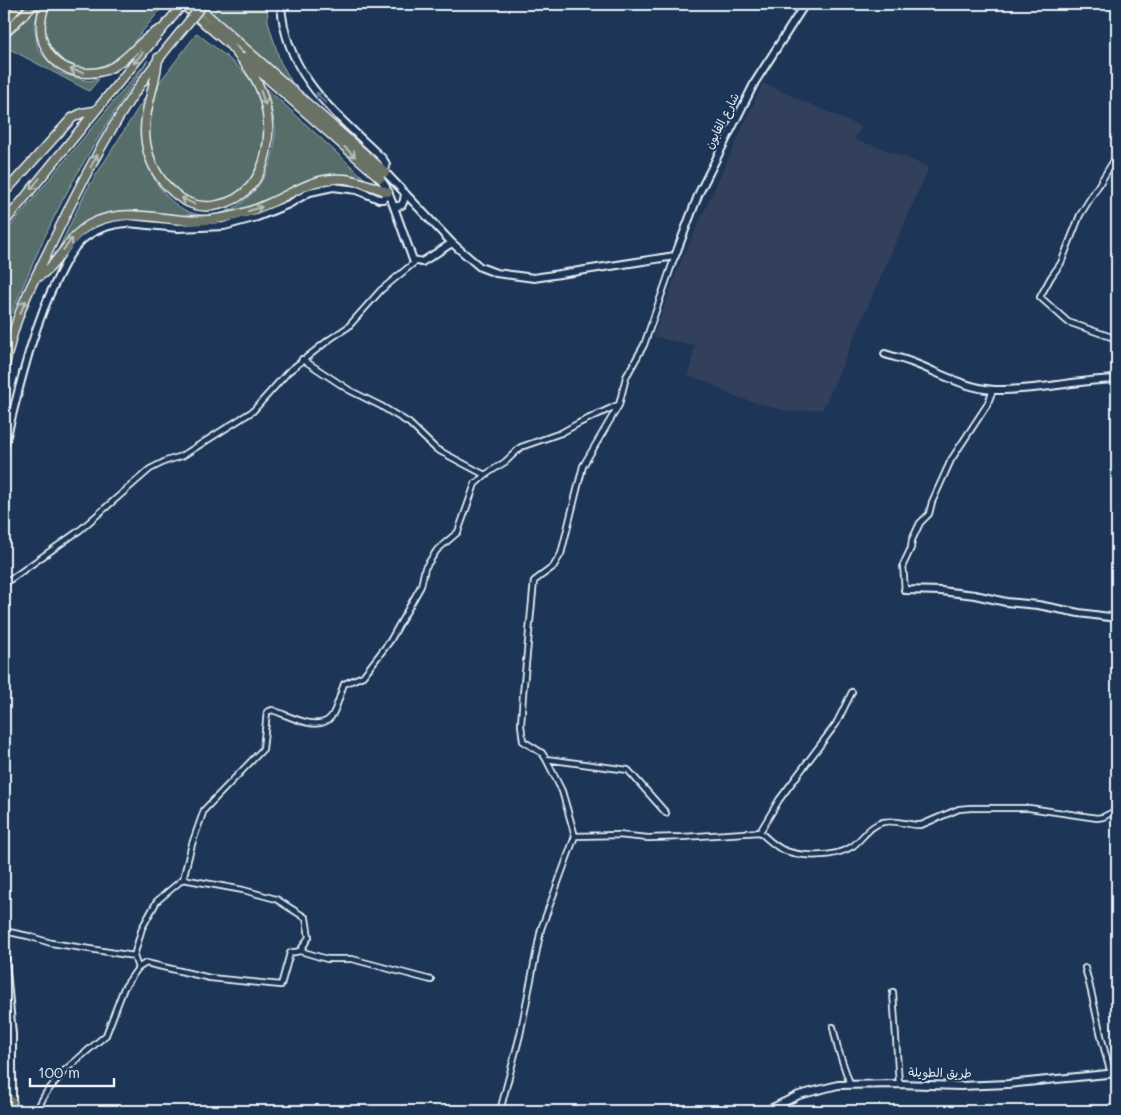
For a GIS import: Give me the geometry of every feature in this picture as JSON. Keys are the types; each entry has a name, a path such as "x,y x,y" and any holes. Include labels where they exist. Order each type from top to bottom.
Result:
{"highway":[{"path":"4,34 34,4"},
{"path":"45,4 40,22 40,31 46,48 57,62 72,71 81,73 99,72 114,66 146,38 163,29"},
{"path":"4,224 94,111 183,4 382,175"},
{"path":"195,4 382,175"},
{"path":"4,370 14,329 35,279 83,180 113,126 158,58 202,4"},
{"path":"158,58 145,126 146,144 152,162 168,188 185,201 204,206 222,204 239,197 253,182 264,160 269,135 266,108 257,82 228,43"},
{"path":"4,193 72,118 82,113 94,111"},
{"path":"35,279 49,269 77,234 95,222 112,216 131,214 184,221 220,218 258,208 307,184 330,179 357,181 388,192"},
{"path":"4,1093 12,1102"}],"main road":[{"path":"4,9 8,4"},
{"path":"4,24 20,4"}],"street":[{"path":"281,4 290,50 300,70 326,105 386,164 382,175 411,259 415,262"},
{"name":"شارع القابون","path":"675,256 699,194 755,82 805,4"},
{"path":"1113,162 1084,209 1060,263 1040,298 1068,322 1117,339"},
{"path":"382,175 404,193 452,243 480,267 496,274 534,278 675,256 644,345 626,377 619,405 583,466 561,554 553,567 534,581 522,694 521,734 523,741 542,753 546,759 562,791 575,836 541,929 520,1035 500,1111"},
{"path":"4,447 28,357 45,304 69,256 82,240 90,234 108,226 123,223 183,228 235,224 268,213 310,192 325,188 349,188 379,199 383,199 388,192"},
{"path":"394,207 402,205 404,193"},
{"path":"4,584 80,530 150,469 182,456 253,411 302,359 348,328 381,290 415,262 424,261 452,243"},
{"path":"885,354 911,362 954,380 993,390 1046,388 1078,382 1117,379"},
{"path":"302,359 349,390 409,423 436,449 485,475"},
{"path":"993,390 987,405 951,460 932,502 929,514 920,523 912,540 911,548 903,565 905,590 941,590 1006,602 1038,605 1079,614 1117,618"},
{"path":"138,968 134,956 142,928 157,901 183,878 204,810 263,749 266,712 272,710 315,725 323,724 331,717 344,684 363,676 390,641 421,586 425,568 437,550 458,532 475,484 505,462 521,447 561,433 619,405"},
{"path":"760,832 779,800 836,724 852,692"},
{"path":"546,759 628,770 666,813"},
{"path":"575,836 618,835 648,838 760,832 775,845 792,852 829,854 851,847 882,822 892,821 915,826 922,825 959,809 1030,808 1097,818 1103,818 1117,810"},
{"path":"183,878 251,892 276,900 306,918 309,937 300,951"},
{"path":"12,1111 12,1034 4,932 28,936 51,943 134,956"},
{"path":"36,1111 46,1093 65,1070 106,1035 124,988 138,968 146,963 210,978 281,985 290,953 300,951 327,959 352,959 432,980"},
{"path":"1085,968 1095,1004 1102,1045 1114,1073"},
{"path":"893,992 899,1084"},
{"path":"832,1026 850,1084"},
{"name":"طريق الطويلة","path":"766,1111 799,1094 838,1084 960,1086 1008,1084 1114,1073"}],"shaded area":[{"path":"763,83 861,127 854,140 873,145 929,167 823,409 788,412 730,395 710,383 688,376 695,345 653,337 680,264"}],"green space":[{"path":"41,4 34,25 38,50 60,73 88,81 99,79 89,91 4,46 4,42"},
{"path":"50,4 165,4 115,65 89,72 64,66 47,47 43,25"},
{"path":"220,4 267,4 268,22 280,61 298,93 212,14"},
{"path":"197,33 249,78 262,101 264,114 264,144 262,158 257,171 248,185 221,205 183,200 174,193 156,165 148,132 149,116 159,83"},
{"path":"148,60 99,136 62,201 4,332 4,234"},
{"path":"261,83 376,189 351,180 319,179 271,203 212,220 131,214 88,223 68,237 59,248 86,191 147,94 141,127 145,157 154,178 170,200 189,212 208,215 228,211 245,200 260,183 270,162 275,138 273,117"}]}
